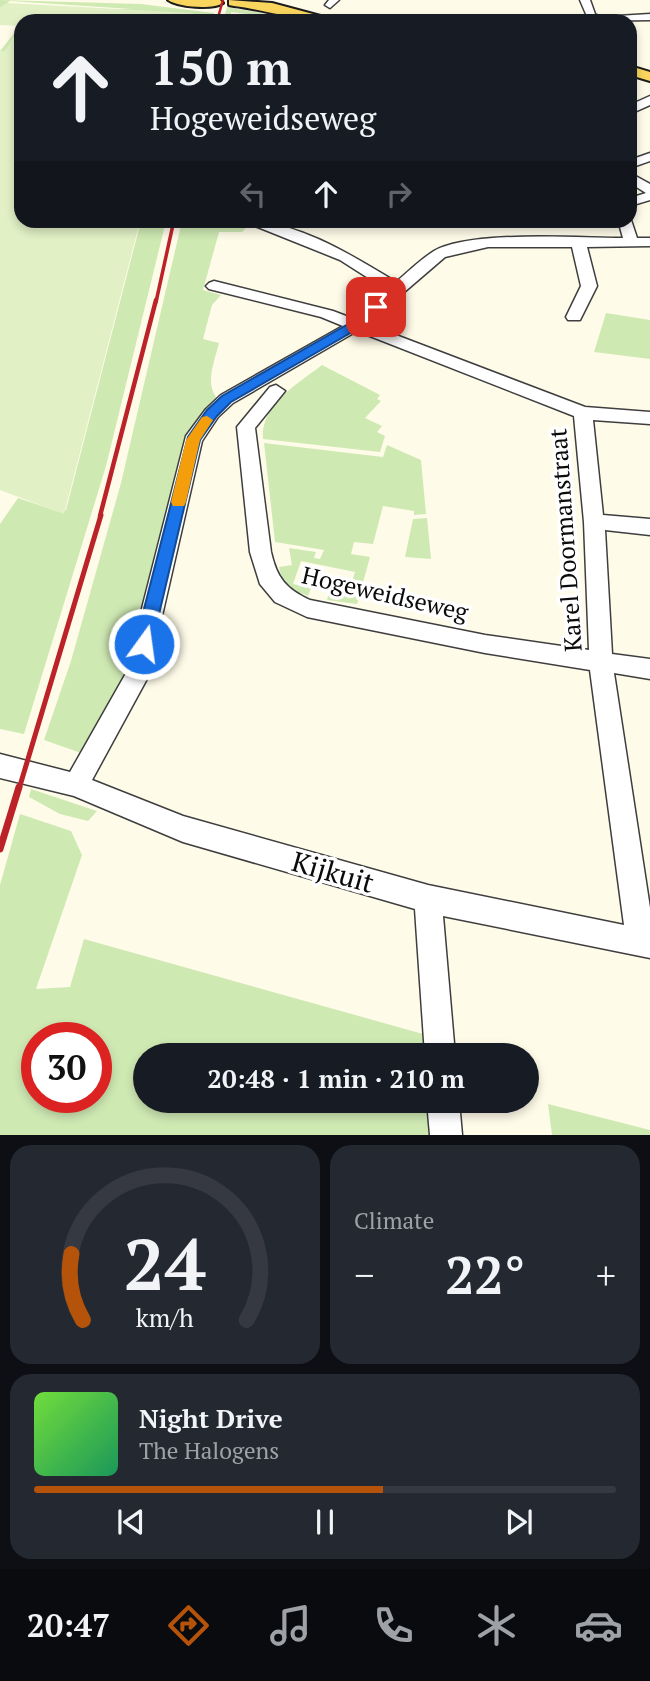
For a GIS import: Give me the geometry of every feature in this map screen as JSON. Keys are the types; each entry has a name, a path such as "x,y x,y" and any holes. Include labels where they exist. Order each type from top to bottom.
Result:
{"main road":[{"path":"174,0 216,1"},
{"path":"234,3 287,14"}],"street":[{"path":"270,228 345,257 397,289"},
{"path":"627,228 631,241"},
{"path":"574,317 589,286 578,241"},
{"path":"76,785 136,677 193,440 212,413 227,399 355,326 397,289 450,249 488,243 650,242"},
{"path":"214,286 327,314 583,413 650,418"},
{"path":"212,413 246,427 276,391"},
{"name":"Karel Doormanstraat","path":"583,413 594,522 601,663 645,943"},
{"name":"Hogeweidseweg","path":"246,427 252,448 262,561 271,584 284,598 307,608 376,623 601,663 650,669"},
{"path":"594,522 650,527"},
{"name":"Kijkuit","path":"12,769 76,785 183,830 428,899 645,943"},
{"path":"428,899 439,1043"},
{"path":"444,1113 446,1135"}],"green space":[{"path":"0,0 141,4 214,13 25,14 29,9 131,9 10,1 0,8"},
{"path":"229,0 234,0 232,8 266,14 231,12 225,14"},
{"path":"7,3 193,13 14,14 14,26 0,25 0,8"},
{"path":"14,34 14,42 5,51 0,51"},
{"path":"14,36 14,228 138,228 64,514 0,490 0,51 5,51"},
{"path":"139,228 164,228 106,466 24,734 0,729 0,524 18,498 60,512 66,510"},
{"path":"180,228 246,228 242,232 219,232 203,290 221,295 212,305 203,339 219,343 211,378 216,397 209,407 128,671 81,753 44,740 71,661 121,483"},
{"path":"606,313 650,320 650,359 594,352"},
{"path":"322,365 380,395 377,399 381,401 365,418 382,426 377,432 385,436 380,452 263,439 264,427 274,405 292,387"},
{"path":"264,443 383,457 387,445 421,460 426,514 414,515 414,511 383,506 373,544 354,542 351,554 370,557 357,604 327,600 329,592 348,595 355,572 301,561 293,584 311,588 308,596 293,588 283,577 279,567 292,565 289,548 316,552 314,558 320,559 324,550 275,542"},
{"path":"427,518 431,559 405,557 413,519"},
{"path":"31,789 97,811 88,821 60,814 29,797"},
{"path":"20,814 71,831 82,855 36,989 70,987 84,939 423,1034 424,1043 133,1043 133,1113 428,1113 429,1135 0,1135 0,885"},
{"path":"548,1104 650,1130 650,1135 552,1135"}],"railway":[{"path":"219,14 223,0"},
{"path":"156,302 172,228"},
{"path":"100,516 156,300"},
{"path":"19,789 101,515"},
{"path":"0,849 19,787"}],"slow traffic":[{"path":"178,502 193,440 207,420"}],"route":[{"path":"144,644 193,440 212,413 227,399 355,326 376,307"}]}
